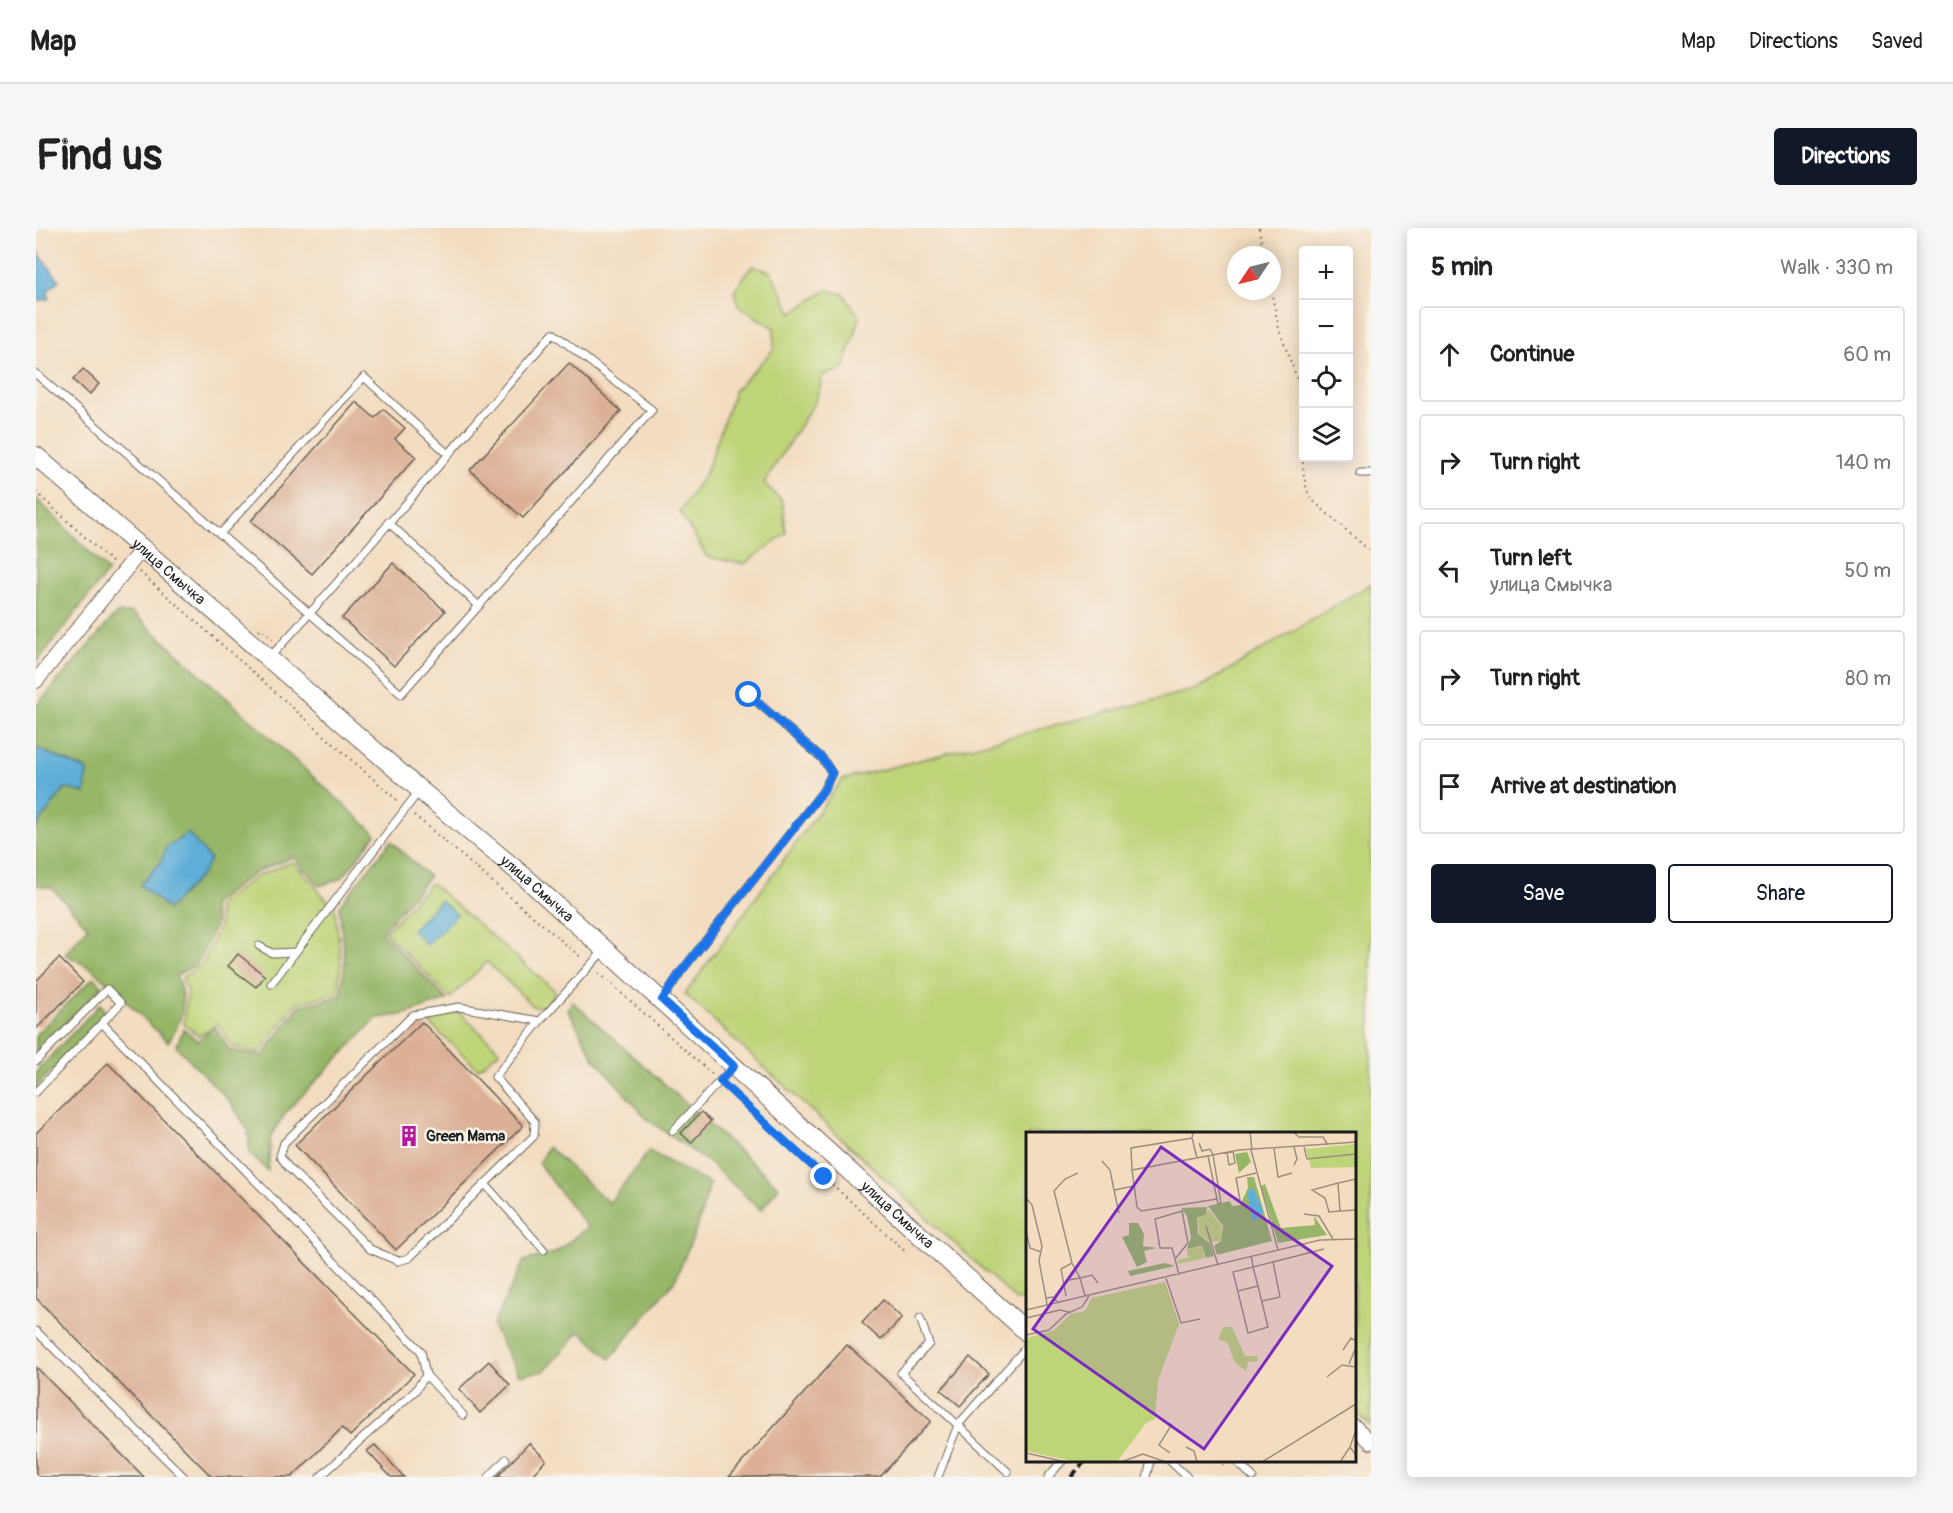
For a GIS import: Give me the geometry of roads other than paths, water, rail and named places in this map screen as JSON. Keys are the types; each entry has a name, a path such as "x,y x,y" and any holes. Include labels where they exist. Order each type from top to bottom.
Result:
{"street":[{"name":"улица Смычка","path":"36,456 270,657 420,790 526,878 1020,1319"},
{"path":"36,681 142,549"},
{"path":"1356,1428 1371,1442"}],"lane":[{"path":"36,374 310,612 401,694 652,410 553,333 310,612 270,657"},
{"path":"220,534 364,377 448,454"},
{"path":"1360,473 1371,472"},
{"path":"388,522 479,606"},
{"path":"662,1000 680,973 823,791 832,773 822,758 749,695"},
{"path":"271,984 420,790"},
{"path":"259,946 272,954 295,952"},
{"path":"540,1021 459,1007 413,1015 284,1143 280,1156 288,1167 370,1249 398,1261 409,1258 534,1136 535,1122 495,1077 540,1021 605,949"},
{"path":"36,1061 108,989 121,1003 36,1092"},
{"path":"102,1023 421,1351 426,1375 463,1415"},
{"path":"673,1131 734,1066"},
{"path":"484,1184 544,1250"},
{"path":"920,1318 929,1344 901,1373 1008,1472"},
{"path":"36,1331 184,1477"},
{"path":"938,1477 958,1425 1026,1348"},
{"path":"323,1476 414,1390 426,1375"},
{"path":"489,1477 506,1459"},
{"path":"1048,1477 1062,1462"},
{"path":"1147,1477 1151,1462"},
{"path":"1170,1462 1187,1477"},
{"path":"1236,1462 1253,1477"}],"water":[{"path":"36,250 59,280 48,291 49,299 36,301"},
{"path":"36,748 87,770 85,793 65,788 36,827"},
{"path":"188,833 210,859 203,873 168,909 140,885 161,862 166,848"},
{"path":"440,900 457,914 427,945 412,930"}],"railway":[{"path":"1071,1477 1084,1462"}],"place":[{"name":"Green Mama","path":"409,1136"}]}
